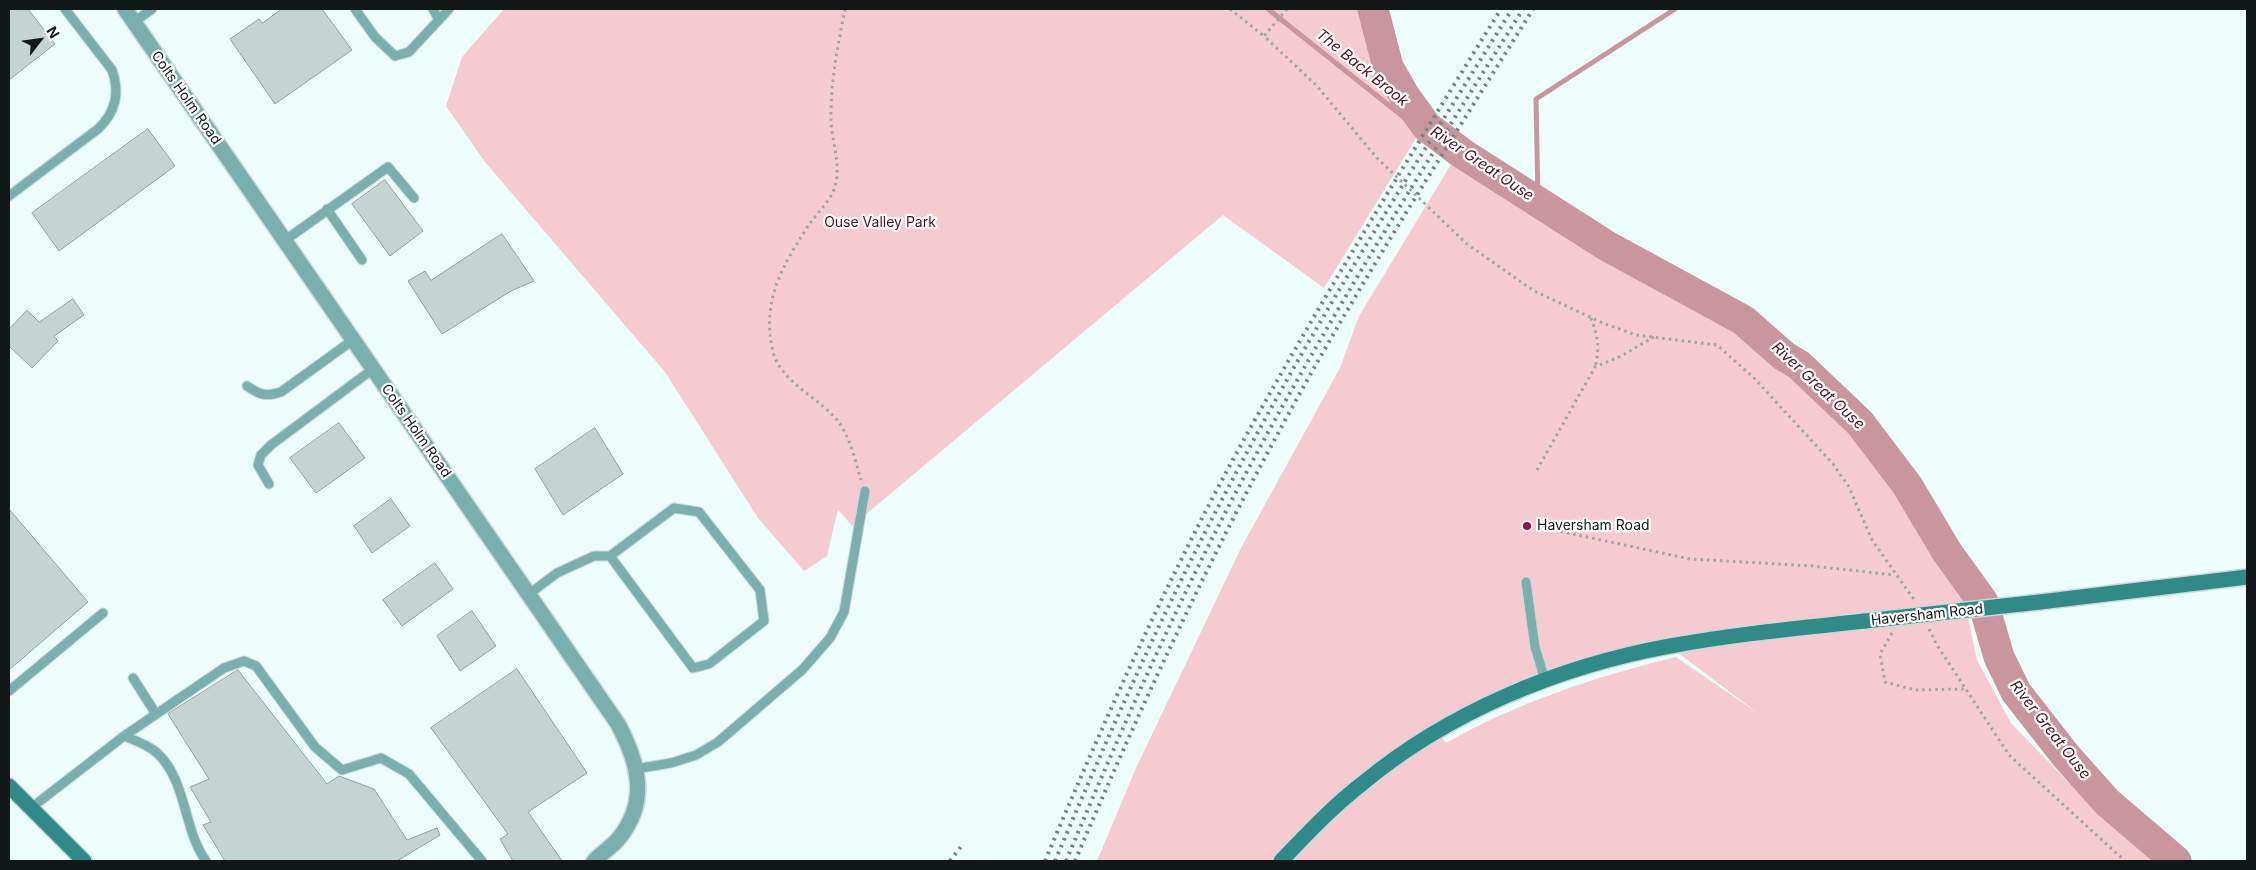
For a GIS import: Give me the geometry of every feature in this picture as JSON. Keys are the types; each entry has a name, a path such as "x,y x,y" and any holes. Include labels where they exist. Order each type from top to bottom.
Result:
{"street":[{"name":"Colts Holm Road","path":"125,9 618,724 632,750 639,787 635,810 620,837 594,861"},
{"name":"Haversham Road","path":"1281,861 1363,782 1419,742 1472,711 1545,680 1600,662 1669,646 1744,634 2040,602 2247,577"},
{"path":"9,786 84,861"}],"lane":[{"path":"9,196 98,129 110,116 116,100 115,79 112,70 65,9"},
{"path":"134,22 152,9"},
{"path":"355,9 375,37 394,56 409,52 449,9"},
{"path":"433,9 439,20"},
{"path":"284,241 388,167 414,198"},
{"path":"326,210 362,260"},
{"path":"247,386 259,394 269,396 281,392 353,340"},
{"path":"269,484 258,465 262,454 271,444 373,369"},
{"path":"635,769 671,764 696,755 718,742 795,677 830,638 844,612 865,491"},
{"path":"529,594 557,573 594,556 610,556 674,508 699,512 760,590 764,621 709,664 693,668 610,556"},
{"path":"1526,582 1535,647 1545,680"},
{"path":"9,691 103,613"},
{"path":"31,808 124,736 224,668 244,660 256,666 315,747 342,770 381,758 409,774 482,861"},
{"path":"133,678 156,714"},
{"path":"124,736 156,752 176,780 197,849 206,861"}],"path":[{"path":"845,9 836,60 832,113 838,156 833,191 809,225 776,279 769,317 774,354 787,376 838,421 852,449 865,491"},
{"path":"1230,9 1264,36 1316,85 1377,158 1467,244 1534,291 1591,318 1636,335 1717,345"},
{"path":"1264,36 1287,9"},
{"path":"1537,470 1596,367 1600,349 1591,318"},
{"path":"1596,367 1622,356 1655,337"},
{"path":"1554,530 1690,559 1813,566 1895,575"},
{"path":"1898,618 1880,654 1885,682 1914,690 1966,689"}],"green space":[{"name":"Ouse Valley Park","path":"504,9 1367,9 1367,18 1406,121 1421,130 1324,288 1223,215 852,526 838,509 827,556 804,571 758,518 665,372 485,162 446,106 462,57"},
{"path":"1458,153 1737,324 1784,356 1855,413 1885,449 1959,575 1977,660 2011,723 2064,778 2155,861 1097,861 1136,768 1241,548 1340,368 1359,316","holes":["1669,646 1759,714 1676,657 1616,673 1558,692 1501,715 1446,743 1438,732 1472,711"]}],"building":[{"path":"9,9 28,9 55,44 9,80"},
{"path":"282,9 322,9 352,50 275,104 230,39 259,19 262,23"},
{"path":"148,129 175,166 59,251 32,213"},
{"path":"385,180 423,231 390,256 352,204"},
{"path":"502,234 534,281 511,291 442,334 408,281 425,271 431,280"},
{"path":"73,299 84,315 54,336 58,341 32,368 9,346 9,329 27,310 39,322"},
{"path":"339,423 365,458 316,493 290,458"},
{"path":"595,428 623,474 563,515 535,469"},
{"path":"391,499 410,526 372,553 354,526"},
{"path":"9,509 88,602 9,670"},
{"path":"435,563 453,589 402,626 383,600"},
{"path":"472,611 496,646 460,671 437,636"},
{"path":"517,669 587,773 528,812 562,861 513,861 500,839 508,834 431,728"},
{"path":"238,670 327,784 339,776 374,789 407,840 437,828 440,835 397,861 225,861 203,825 211,822 190,787 209,779 168,714"}],"waterway":[{"name":"The Back Brook","path":"1268,9 1416,127"},
{"name":"River Great Ouse","path":"1373,9 1388,67 1404,95 1427,127 1463,154 1607,246 1743,320 1784,356 1799,365 1860,423 1907,485 1947,552 1983,602 1999,657 2016,692 2066,756 2107,802 2176,861"},
{"path":"1538,202 1536,99 1675,9"}],"railway":[{"path":"1045,861 1094,746 1146,632 1201,520 1290,358 1409,158 1501,9"},
{"path":"1055,861 1158,628 1203,536 1260,428 1329,307 1401,187 1512,9"},
{"path":"1066,861 1146,676 1189,585 1268,432 1338,310 1523,9"},
{"path":"1075,861 1173,641 1226,533 1282,426 1373,267 1533,9"},
{"path":"950,861 963,844"}],"place":[{"name":"Haversham Road","path":"1527,526"}]}
